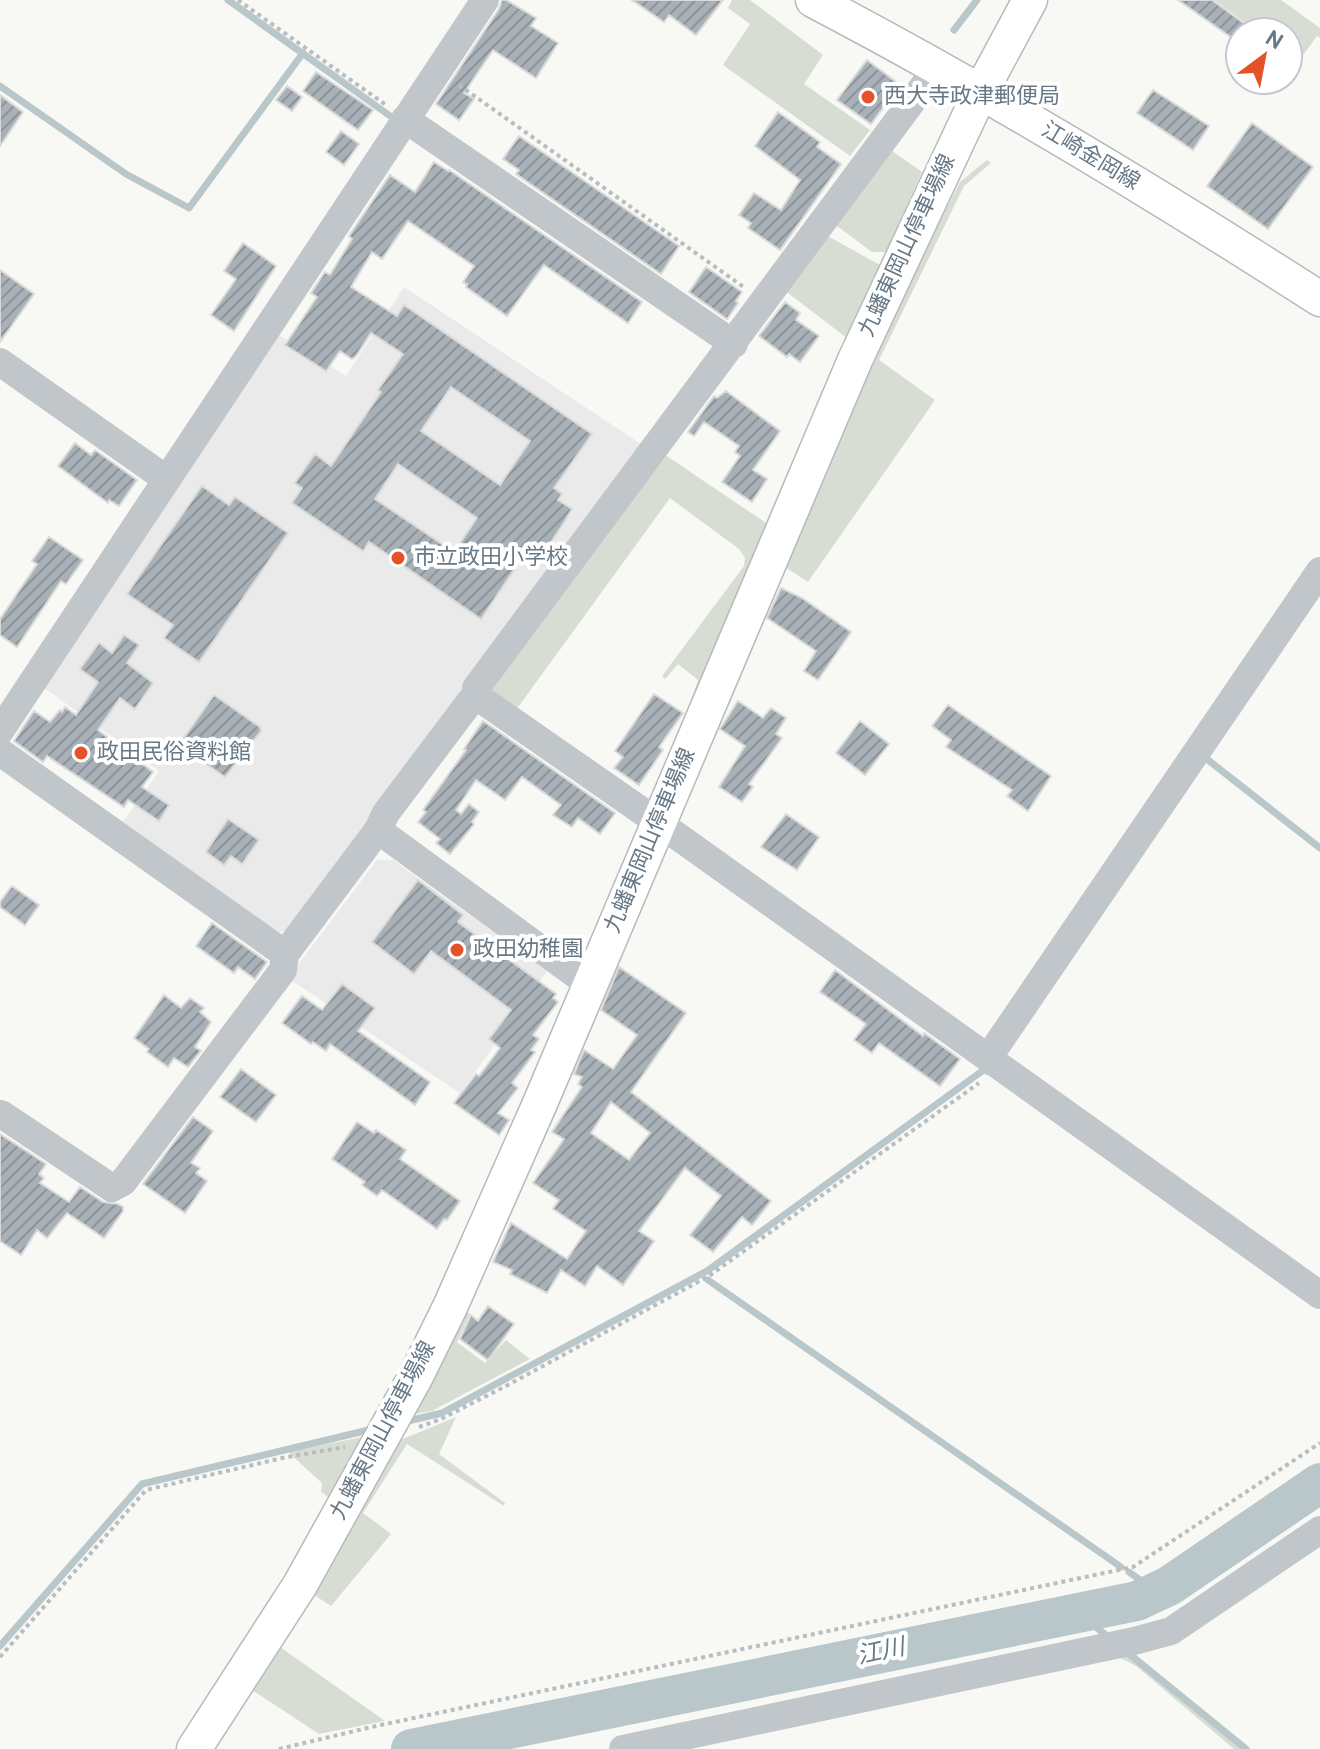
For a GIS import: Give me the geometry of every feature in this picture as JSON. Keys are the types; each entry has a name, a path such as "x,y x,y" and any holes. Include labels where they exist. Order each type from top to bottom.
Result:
{"main road":[{"name":"江崎金岡線","path":"813,0 981,91 1320,299"},
{"name":"九蟠東岡山停車場線","path":"194,1749 300,1585 450,1307 855,360 981,91 1030,0"}],"street":[{"path":"0,731 160,475 398,114 438,69 485,0"},
{"path":"0,1116 112,1188 123,1182 283,970 285,954 475,695 476,688 695,392 728,340 925,84 936,65"},
{"path":"398,114 728,340"},
{"path":"0,362 160,475"},
{"path":"987,1068 1320,571"},
{"path":"475,695 659,823 987,1068 1320,1295"},
{"path":"0,752 285,954"},
{"path":"378,830 590,985"},
{"path":"623,1749 1171,1631 1320,1530"}],"path":[{"path":"238,0 398,114"},
{"path":"438,69 752,293"},
{"path":"0,1657 146,1490 282,1458 380,1441 441,1419 709,1276 987,1068"},
{"path":"279,1749 1133,1567 1320,1443"}],"shaded area":[{"path":"732,0 750,0 823,55 804,84 870,130 850,156 723,65 750,24 728,8"},
{"path":"1214,0 1281,0 1303,16 1236,16"},
{"path":"1304,17 1320,28 1320,38 1317,36 1304,54"},
{"path":"888,148 922,172 886,252 872,252 833,223"},
{"path":"987,160 991,163 964,186 879,360 935,400 808,582 782,565 871,357 960,182"},
{"path":"828,236 880,265 882,270 847,338 780,287"},
{"path":"404,287 641,444 290,930 272,933 121,825 159,771 39,684 274,332 346,376"},
{"path":"658,450 769,525 693,707 690,704 698,680 678,664 665,679 662,676 744,566 745,558 739,549 670,498 516,710 489,691"},
{"path":"377,860 393,860 547,971 460,1093 288,978"},
{"path":"462,1310 470,1314 457,1342 485,1363 506,1340 530,1359 432,1411 409,1415"},
{"path":"456,1417 439,1454 505,1503 504,1506 407,1444 363,1513 391,1534 331,1606 311,1593 398,1441"},
{"path":"372,1435 336,1502 321,1492 322,1483 288,1452"},
{"path":"280,1647 385,1721 319,1734 252,1690"},
{"path":"1131,1651 1249,1749 1234,1749 1136,1666 1118,1657"}],"building":[{"path":"502,0 536,18 531,26 558,43 536,78 493,50 464,93 474,99 459,120 436,104"},
{"path":"632,0 723,0 696,35 669,15 664,22"},
{"path":"1178,0 1212,0 1234,16 1224,16 1224,32"},
{"path":"867,60 900,85 871,124 837,100"},
{"path":"316,72 373,110 358,130 303,91"},
{"path":"287,86 302,97 292,111 276,100"},
{"path":"1153,90 1209,126 1193,150 1137,113"},
{"path":"0,95 23,112 0,146"},
{"path":"778,112 820,142 817,147 841,164 780,250 748,228 751,223 739,215 754,193 781,210 800,180 755,146"},
{"path":"1252,123 1313,167 1268,229 1207,186"},
{"path":"341,131 359,144 344,165 326,152"},
{"path":"519,136 679,246 661,274 516,174 519,170 503,159"},
{"path":"434,162 642,302 628,323 544,265 507,316 466,287 467,284 463,282 474,266 408,221 382,259 372,252 351,287 397,316 404,305 592,434 554,488 562,494 558,500 572,509 539,560 526,552 481,619 369,542 363,551 292,503 302,488 295,483 315,454 331,466 403,354 371,333 356,356 352,359 340,351 326,371 285,345 317,297 311,293 325,272 330,275 352,239 349,236 390,175 415,192","holes":["451,387 530,441 500,485 421,431","398,464 477,518 454,552 375,499"]},
{"path":"243,243 276,266 234,331 211,315 236,279 224,271"},
{"path":"706,267 742,292 727,319 689,292"},
{"path":"0,270 34,294 0,342"},
{"path":"785,302 800,313 796,320 819,336 800,362 789,354 787,357 759,336"},
{"path":"726,391 780,431 753,470 767,479 752,502 722,482 740,456 735,452 739,446 704,422 694,436 688,432 714,396 717,398"},
{"path":"75,443 91,455 95,450 137,480 119,506 109,500 108,503 58,466"},
{"path":"202,486 229,505 235,497 288,533 199,662 164,638 173,625 127,594"},
{"path":"49,537 83,560 66,584 61,581 17,647 0,635 0,619 37,564 32,561"},
{"path":"781,588 802,598 851,632 818,680 804,671 816,651 767,618"},
{"path":"124,635 139,645 127,663 153,683 135,709 120,698 98,730 153,772 142,787 169,805 159,821 128,800 124,807 47,756 43,762 14,741 34,711 50,722 65,707 76,715 98,682 80,669 99,643 112,653"},
{"path":"654,694 683,713 659,747 663,750 639,785 614,768 623,757 615,751"},
{"path":"214,695 260,727 261,731 225,777 179,745"},
{"path":"738,701 763,718 771,708 786,718 776,734 782,738 749,784 753,787 742,802 719,787 745,746 720,729"},
{"path":"948,705 1051,776 1028,811 1007,796 1012,790 946,747 951,740 932,726"},
{"path":"483,721 615,813 600,834 578,818 572,827 553,815 561,805 522,777 505,800 476,780 456,810 461,814 469,804 479,812 472,822 474,824 450,854 436,843 440,839 418,822"},
{"path":"860,721 889,744 865,775 836,753"},
{"path":"786,814 819,837 797,870 761,847"},
{"path":"228,819 259,840 242,864 231,856 224,865 206,852"},
{"path":"418,880 463,915 458,922 556,994 553,998 558,1002 533,1035 539,1039 531,1050 535,1052 512,1083 518,1088 498,1113 509,1120 499,1135 454,1103 500,1048 489,1039 511,1010 431,951 414,974 372,942"},
{"path":"12,886 39,905 25,925 0,907 0,902"},
{"path":"212,923 267,962 255,979 238,967 234,973 196,946"},
{"path":"619,967 686,1013 631,1092 771,1201 752,1225 742,1217 713,1252 690,1235 721,1196 685,1168 639,1231 654,1241 623,1285 597,1266 585,1286 561,1270 547,1293 510,1274 512,1270 493,1262 511,1223 567,1259 586,1231 553,1209 559,1200 533,1183 564,1139 552,1132 582,1087 578,1084 582,1077 574,1074 584,1050 613,1069 637,1035 601,1010","holes":["611,1102 650,1133 629,1160 591,1133"]},
{"path":"835,970 923,1036 924,1033 960,1059 940,1086 879,1043 872,1053 854,1040 866,1024 820,992"},
{"path":"342,984 375,1008 358,1031 430,1082 415,1105 330,1044 326,1051 282,1023 302,996 322,1010"},
{"path":"164,995 181,1008 190,998 204,1008 200,1012 211,1022 195,1047 201,1051 188,1067 174,1058 168,1067 134,1038"},
{"path":"241,1069 276,1095 256,1122 220,1097"},
{"path":"193,1117 213,1131 191,1163 200,1168 196,1173 207,1181 185,1213 143,1184"},
{"path":"357,1122 374,1133 376,1130 406,1150 400,1159 460,1201 437,1229 382,1190 377,1196 362,1185 365,1182 332,1159"},
{"path":"0,1134 46,1164 39,1174 44,1178 40,1183 69,1202 80,1187 103,1202 123,1207 104,1238 67,1213 47,1238 37,1230 21,1255 0,1241"},
{"path":"488,1306 514,1324 488,1360 460,1339 471,1315 478,1321"}],"waterway":[{"path":"228,0 393,118"},
{"path":"954,30 977,0"},
{"path":"0,86 126,174 189,208 303,53"},
{"path":"1203,756 1320,848"},
{"path":"408,1421 442,1413 707,1271 985,1069 987,1071"},
{"path":"708,1280 1121,1567"},
{"path":"0,1646 142,1484 373,1429"},
{"name":"江川","path":"411,1749 1137,1601 1169,1586 1320,1483"},
{"path":"1129,1572 1157,1592"},
{"path":"1077,1612 1107,1636"},
{"path":"1128,1653 1246,1749"}],"place":[{"name":"西大寺政津郵便局","path":"868,97"},
{"name":"市立政田小学校","path":"398,558"},
{"name":"政田民俗資料館","path":"81,753"},
{"name":"政田幼稚園","path":"457,950"}]}
